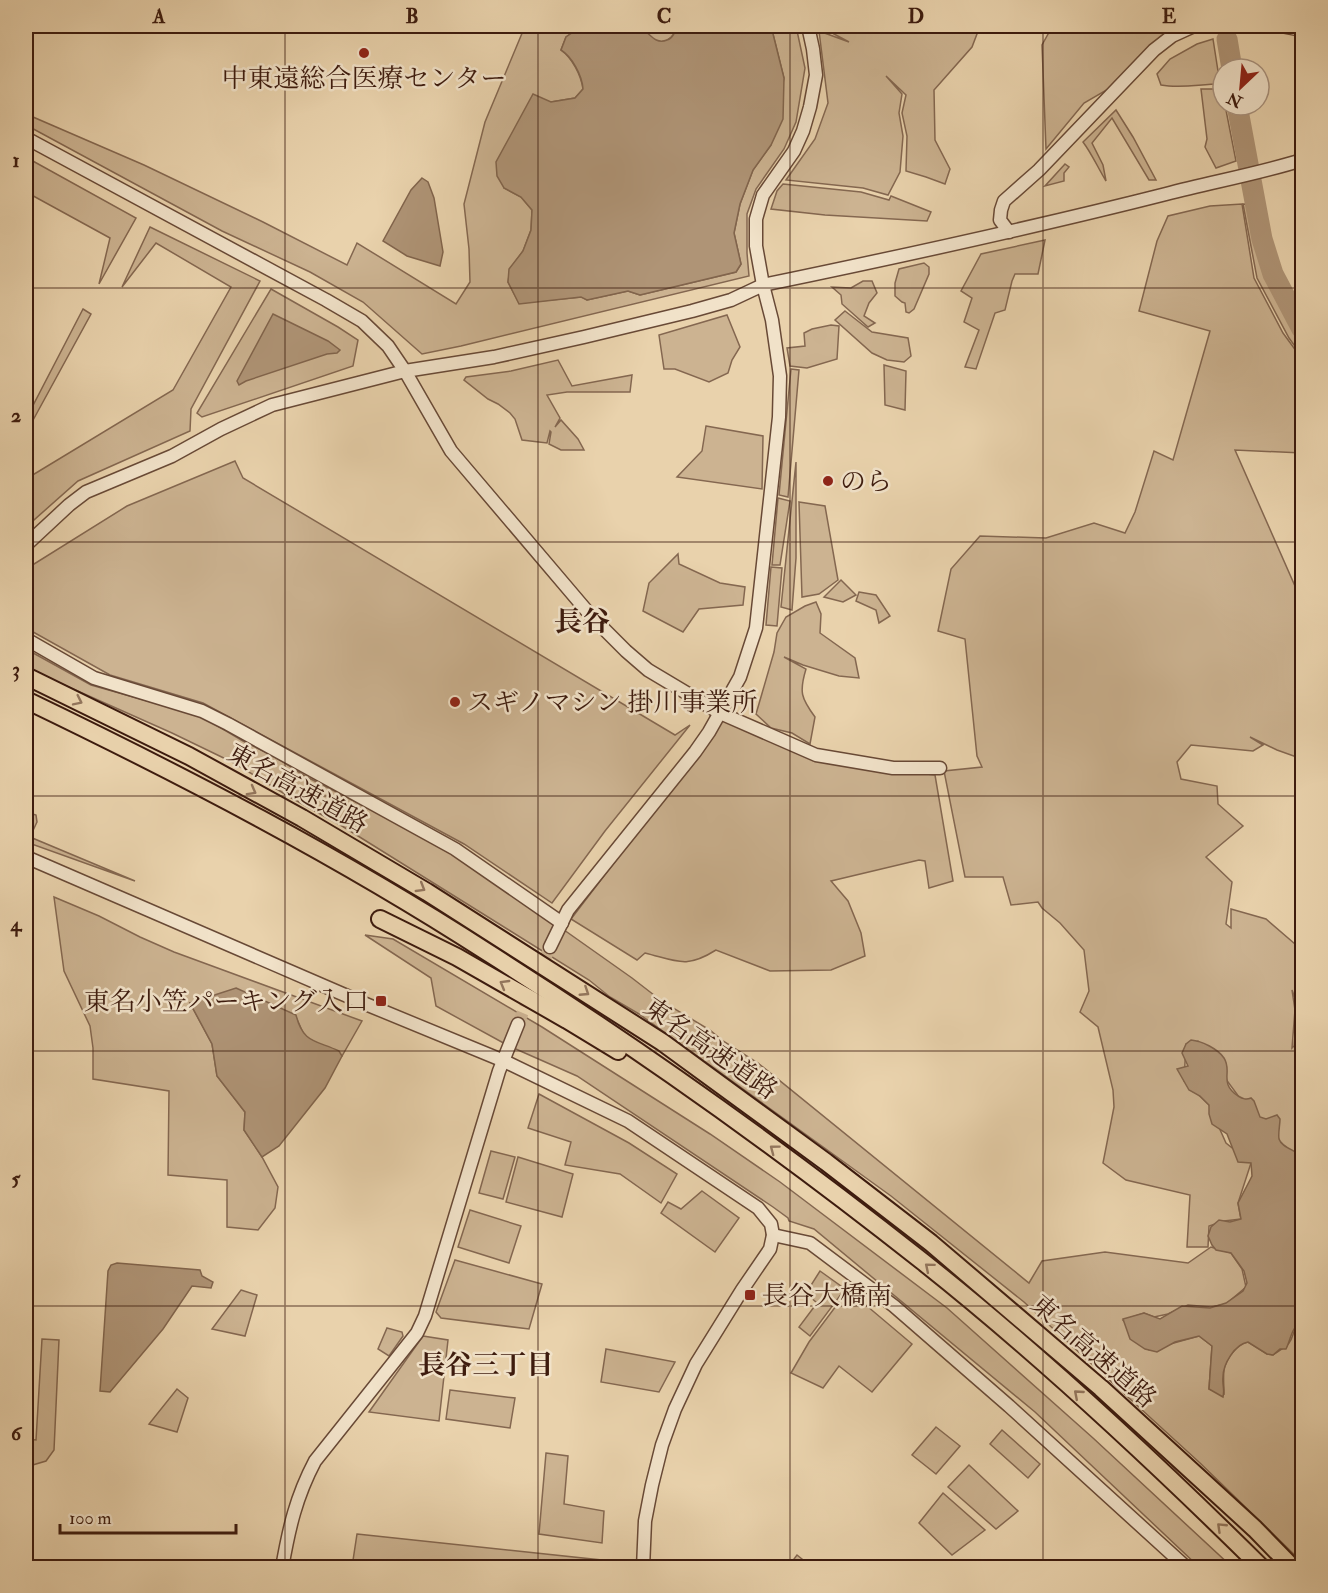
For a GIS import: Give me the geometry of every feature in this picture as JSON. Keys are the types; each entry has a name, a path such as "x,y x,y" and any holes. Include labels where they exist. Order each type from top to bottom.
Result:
{"highway":[{"name":"東名高速道路","path":"26,676 189,756 311,823 446,903 662,1042 826,1162 931,1243 1101,1388 1255,1529 1293,1568"},
{"name":"東名高速道路","path":"26,700 216,795 312,847 397,897 485,950 573,1008 753,1132 923,1262 1087,1401 1262,1568"},
{"path":"381,919 457,957 558,1014 753,1132"}],"street":[{"path":"550,947 568,910 709,732 740,677 756,628 779,417 780,376 772,320 756,246 756,219 763,195 794,151 810,107 816,75 808,26"},
{"path":"1009,232 999,220 1005,201 1039,170 1154,50 1172,36 1194,26"},
{"path":"1281,26 1302,30"},
{"path":"26,138 362,321 388,346 451,451 592,617 648,670 720,713 816,755 893,768 940,768"},
{"path":"26,545 86,492 172,456 272,405 405,371 494,357 606,332 731,300 763,285 1009,232 1302,160"},
{"path":"26,639 94,678 202,711 228,724 455,849 562,923"},
{"path":"26,857 368,1005 504,1061 628,1121 758,1208 771,1224 773,1235 770,1249 696,1364 675,1409 662,1445 652,1485 645,1521 643,1568"},
{"path":"282,1568 298,1498 315,1461 417,1333 425,1316 499,1071 518,1024"},
{"path":"773,1235 810,1243 894,1306 1009,1406 1187,1568"}],"shaded area":[{"path":"615,24 635,26 662,41 671,38 677,26 771,26 784,78 783,119 771,145 753,170 740,204 734,233 741,264 736,272 640,295 628,291 587,300 581,297 519,304 508,282 509,269 523,251 531,230 532,210 521,197 504,188 497,176 496,162 533,94 551,102 575,98 583,89 576,67 561,50 566,37 582,26"},
{"path":"529,26 582,26 566,37 561,50 575,67 583,89 575,98 551,102 504,188 521,197 532,210 531,230 523,251 510,269 508,282 519,303 582,297 587,300 628,291 640,295 736,272 741,264 734,233 740,204 753,170 771,145 784,78 771,26 796,26 805,68 796,122 784,149 756,189 747,214 749,276 422,354 363,302 310,272 222,231 26,125 26,114 144,165 347,265 357,243 456,304 470,282 464,204 485,122 523,31"},
{"path":"638,26 677,26 674,34 668,40 661,42 652,39"},
{"path":"819,26 980,26 972,47 934,90 935,140 950,169 945,184 906,171 907,136 902,113 906,95 886,76 902,94 899,113 903,136 900,172 888,195 863,188 786,180 815,139 828,103 819,31 849,42"},
{"path":"1082,26 1175,26 1117,84 1084,103 1046,149 1042,45 1052,27 1077,33"},
{"path":"1213,39 1216,57 1211,57 1211,84 1161,85 1157,74 1170,59 1197,44"},
{"path":"1201,89 1211,89 1211,117 1227,117 1236,161 1216,168 1205,147 1207,139"},
{"path":"1116,110 1156,180 1149,180 1112,118 1092,143 1103,165 1106,181 1083,142"},
{"path":"31,160 136,218 99,284 110,238 26,192 26,171"},
{"path":"1065,164 1069,167 1064,173 1064,181 1045,186"},
{"path":"422,178 428,182 434,198 443,252 440,266 407,256 383,241 411,190"},
{"path":"783,184 861,192 889,200 891,196 931,212 927,221 825,215 771,209 777,191"},
{"path":"1242,204 1254,278 1283,333 1302,359 1302,453 1235,450 1302,602 1302,687 1295,691 1302,689 1302,759 1250,737 1263,745 1253,751 1191,745 1177,762 1181,779 1217,786 1218,804 1243,826 1206,857 1232,882 1226,924 1231,928 1231,909 1266,919 1302,950 1302,1172 1239,1097 1198,1041 1186,1044 1184,1081 1209,1105 1226,1143 1251,1163 1238,1203 1241,1219 1209,1226 1208,1247 1187,1247 1190,1195 1126,1180 1103,1163 1114,1107 1113,1090 1098,1027 1080,1012 1089,991 1084,950 1038,902 1011,905 1003,877 965,877 944,771 982,767 977,756 965,639 938,631 951,569 980,536 1046,538 1094,523 1125,533 1135,512 1154,451 1173,460 1210,331 1139,311 1157,241 1168,216 1210,206","holes":["1292,990 1298,1006 1294,1046 1292,1048 1295,1010"]},
{"path":"1243,204 1262,205 1269,242 1287,297 1302,323 1302,356 1289,338 1257,278"},
{"path":"150,227 260,281 191,409 190,431 78,481 26,527 26,479 173,390 231,287 156,243 122,287"},
{"path":"1045,240 1038,274 1015,274 1005,310 995,313 976,369 965,367 979,330 964,322 972,298 961,291 981,254"},
{"path":"924,263 929,267 929,274 914,309 909,313 906,312 905,303 895,296 895,283 899,269"},
{"path":"863,281 872,281 877,293 869,303 864,316 875,323 868,327 842,304 841,295 832,287 851,288"},
{"path":"271,289 358,340 353,366 202,417 197,413"},
{"path":"83,309 91,314 26,433 26,419"},
{"path":"845,311 872,332 908,338 911,356 904,362 887,360 872,353 835,320"},
{"path":"273,314 328,341 340,350 337,353 327,354 239,385 237,381"},
{"path":"727,315 740,347 732,360 728,373 709,382 675,369 664,369 659,335"},
{"path":"831,325 839,326 837,359 807,368 790,366 787,348 805,346 804,333"},
{"path":"558,360 572,386 632,375 630,392 567,392 547,395 560,418 555,427 561,420 578,439 584,450 561,450 549,444 550,431 547,443 522,440 515,419 510,413 464,380 466,377 511,371"},
{"path":"884,365 906,371 905,410 885,405"},
{"path":"791,369 799,370 788,497 779,495"},
{"path":"706,426 763,436 762,489 677,477 702,451"},
{"path":"235,461 243,478 675,735 690,725 605,831 552,903 464,844 203,703 110,675 26,628 26,569 127,506"},
{"path":"796,462 796,558 792,610 781,607"},
{"path":"778,498 790,501 780,565 772,565"},
{"path":"799,502 825,506 838,580 819,594 802,597"},
{"path":"678,554 679,564 720,583 745,587 743,605 699,609 683,632 643,611 649,583"},
{"path":"771,567 782,568 777,626 766,625"},
{"path":"841,580 856,595 843,602 824,597"},
{"path":"859,592 876,595 890,616 879,623 876,610 856,601"},
{"path":"816,602 821,614 820,633 855,658 859,678 839,676 784,657 806,669 802,689 807,705 815,717 810,744 792,733 771,728 756,714 774,652 777,633 786,617"},
{"path":"26,649 91,685 201,716 305,776 427,838 472,865 663,1002 710,1030 758,1063 1029,1283 1042,1261 1105,1252 1188,1263 1211,1247 1231,1253 1242,1269 1246,1287 1226,1304 1211,1307 1188,1305 1168,1314 1154,1317 1144,1313 1123,1320 1149,1350 1199,1336 1212,1346 1209,1389 1224,1394 1225,1366 1236,1349 1248,1342 1267,1354 1273,1355 1288,1345 1295,1329 1302,1323 1302,1562 1200,1463 1024,1302 891,1196 639,1014 610,997 589,980 342,826 234,763 26,668"},
{"path":"722,718 847,765 935,775 953,881 929,888 925,861 919,860 831,881 848,901 861,933 865,956 831,970 770,971 716,950 697,960 681,962 645,953 637,960 571,919 711,736"},
{"path":"26,812 36,815 37,822 30,837 135,881 26,842"},
{"path":"54,897 174,952 362,1021 342,1056 305,1037 295,1015 190,1003 212,1044 217,1076 245,1112 244,1130 278,1187 275,1208 258,1230 227,1227 227,1180 168,1175 169,1091 93,1079 90,1026 64,971"},
{"path":"365,935 393,939 542,1027 710,1134 780,1182 947,1308 1093,1438 1232,1567 1199,1567 1035,1412 814,1229 789,1221 773,1207 577,1076 509,1046 436,1006 431,978"},
{"path":"236,988 296,1015 306,1036 339,1051 342,1056 325,1088 279,1146 262,1157 244,1130 245,1112 217,1076 212,1044 190,1003"},
{"path":"1191,1040 1209,1046 1224,1058 1227,1082 1232,1091 1243,1098 1251,1098 1260,1117 1266,1119 1277,1115 1280,1119 1279,1139 1286,1147 1302,1157 1302,1323 1293,1330 1286,1349 1280,1349 1273,1355 1267,1354 1248,1342 1239,1346 1225,1366 1223,1397 1209,1389 1212,1346 1199,1336 1175,1342 1157,1352 1145,1349 1130,1339 1123,1319 1144,1313 1160,1319 1182,1306 1210,1308 1226,1303 1243,1291 1247,1283 1244,1271 1231,1253 1216,1250 1208,1236 1211,1227 1219,1220 1230,1222 1241,1219 1238,1203 1252,1176 1251,1163 1238,1162 1227,1134 1212,1124 1209,1105 1189,1090 1177,1069 1188,1066 1182,1053 1186,1044"},
{"path":"539,1094 629,1143 677,1174 661,1203 620,1174 565,1165 571,1142 528,1128"},
{"path":"491,1151 515,1157 503,1199 479,1193"},
{"path":"518,1157 573,1174 562,1217 506,1202"},
{"path":"702,1191 739,1218 715,1252 661,1213 668,1202 681,1209"},
{"path":"470,1210 521,1226 509,1263 458,1247"},
{"path":"455,1260 542,1284 529,1329 441,1318 436,1312"},
{"path":"117,1263 200,1270 202,1276 213,1282 211,1288 192,1286 163,1329 110,1392 100,1391 108,1271 111,1265"},
{"path":"820,1271 845,1289 810,1336 799,1327 817,1303 806,1293"},
{"path":"241,1290 257,1295 245,1336 212,1329"},
{"path":"848,1290 912,1344 872,1392 839,1366 823,1388 791,1373 809,1342"},
{"path":"387,1328 402,1332 403,1336 389,1356 378,1349"},
{"path":"423,1336 448,1340 439,1421 369,1412"},
{"path":"42,1339 59,1340 54,1450 46,1461 26,1467 26,1439 36,1440"},
{"path":"606,1349 675,1362 659,1392 601,1382"},
{"path":"177,1389 188,1398 177,1432 149,1424"},
{"path":"450,1390 515,1398 510,1428 446,1419"},
{"path":"936,1427 960,1446 936,1474 912,1455"},
{"path":"1002,1430 1040,1464 1028,1478 990,1444"},
{"path":"546,1453 568,1456 564,1504 604,1511 602,1543 539,1534"},
{"path":"969,1465 1018,1511 996,1529 948,1487"},
{"path":"943,1493 985,1530 952,1555 919,1523"},
{"path":"357,1534 620,1562 619,1567 352,1567"},
{"path":"797,1555 812,1567 788,1567"}],"waterway":[{"path":"1227,39 1230,57"},
{"path":"1239,117 1262,239 1273,274 1302,329"}],"tunnel":[{"path":"518,1024 550,947"}],"place":[{"name":"中東遠総合医療センター","path":"364,53"},
{"name":"のら","path":"828,481"},
{"name":"スギノマシン 掛川事業所","path":"455,702"},
{"name":"東名小笠パーキング入口","path":"381,1001"},
{"name":"長谷大橋南","path":"750,1295"}],"district":[{"name":"長谷","path":"582,621"},
{"name":"長谷三丁目","path":"486,1365"}]}
